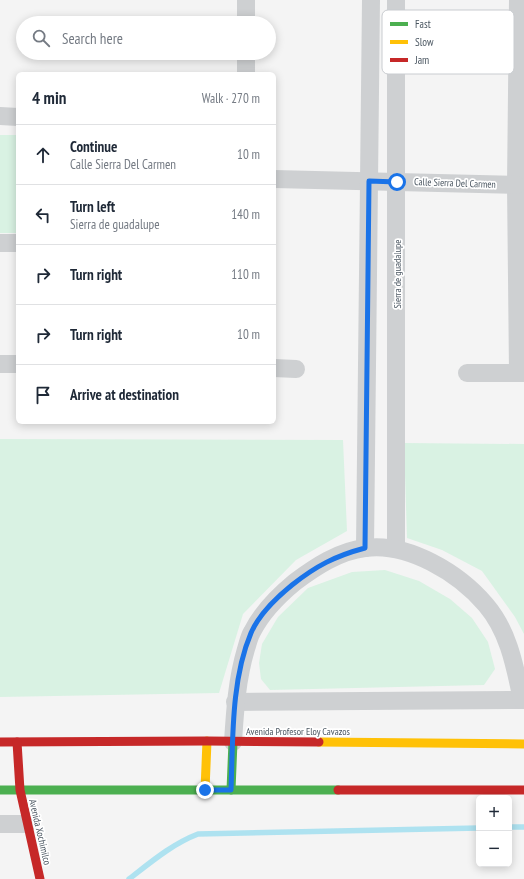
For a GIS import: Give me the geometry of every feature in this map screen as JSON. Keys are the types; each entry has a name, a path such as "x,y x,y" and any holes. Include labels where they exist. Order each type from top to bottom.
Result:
{"main road":[{"name":"Avenida Profesor Eloy Cavazos","path":"0,742 207,741 524,744"},
{"path":"205,790 207,741"},
{"name":"Avenida Xochimilco","path":"17,742 20,790 40,879"},
{"path":"231,790 233,742"},
{"path":"0,790 524,790"}],"street":[{"path":"246,0 246,16"},
{"path":"365,548 371,0"},
{"name":"Sierra de guadalupe","path":"396,0 396,10"},
{"path":"467,373 521,373 520,249 516,185 520,124 518,0"},
{"path":"246,60 246,72"},
{"name":"Sierra de guadalupe","path":"396,74 396,549"},
{"path":"0,116 16,116"},
{"name":"Calle Sierra Del Carmen","path":"276,179 516,185"},
{"path":"0,243 16,243"},
{"path":"0,364 16,364"},
{"path":"276,368 296,369"},
{"path":"233,742 235,702 243,660 251,633 262,614 281,594 302,576 343,553 365,548 396,549 420,557 444,569 467,586 486,606 502,630 513,658 523,700 235,702"},
{"path":"0,824 27,824"}],"green space":[{"path":"0,135 16,135 16,233 0,233"},
{"path":"0,439 343,440 347,531 296,560 243,614 219,693 0,697"},
{"path":"404,443 524,444 524,634 515,617 482,571 442,550 407,538"},
{"path":"385,570 419,581 450,599 472,618 488,642 495,669 484,685 270,690 261,679 259,663 262,644 278,617 308,588 352,572"}],"waterway":[{"path":"512,827 524,827"},
{"path":"129,879 171,848 198,834 476,828"}],"traffic: fast":[{"path":"231,790 233,742"},
{"path":"0,790 338,790"}],"traffic: slow":[{"path":"205,790 207,741"},
{"path":"319,742 524,744"}],"traffic: jam":[{"path":"0,742 319,742"},
{"path":"17,742 20,790 40,879"},
{"path":"338,790 524,790"}],"route":[{"path":"205,790 231,790 235,702 238,682 251,633 262,614 281,594 302,576 343,553 365,548 369,181 397,182"}]}
